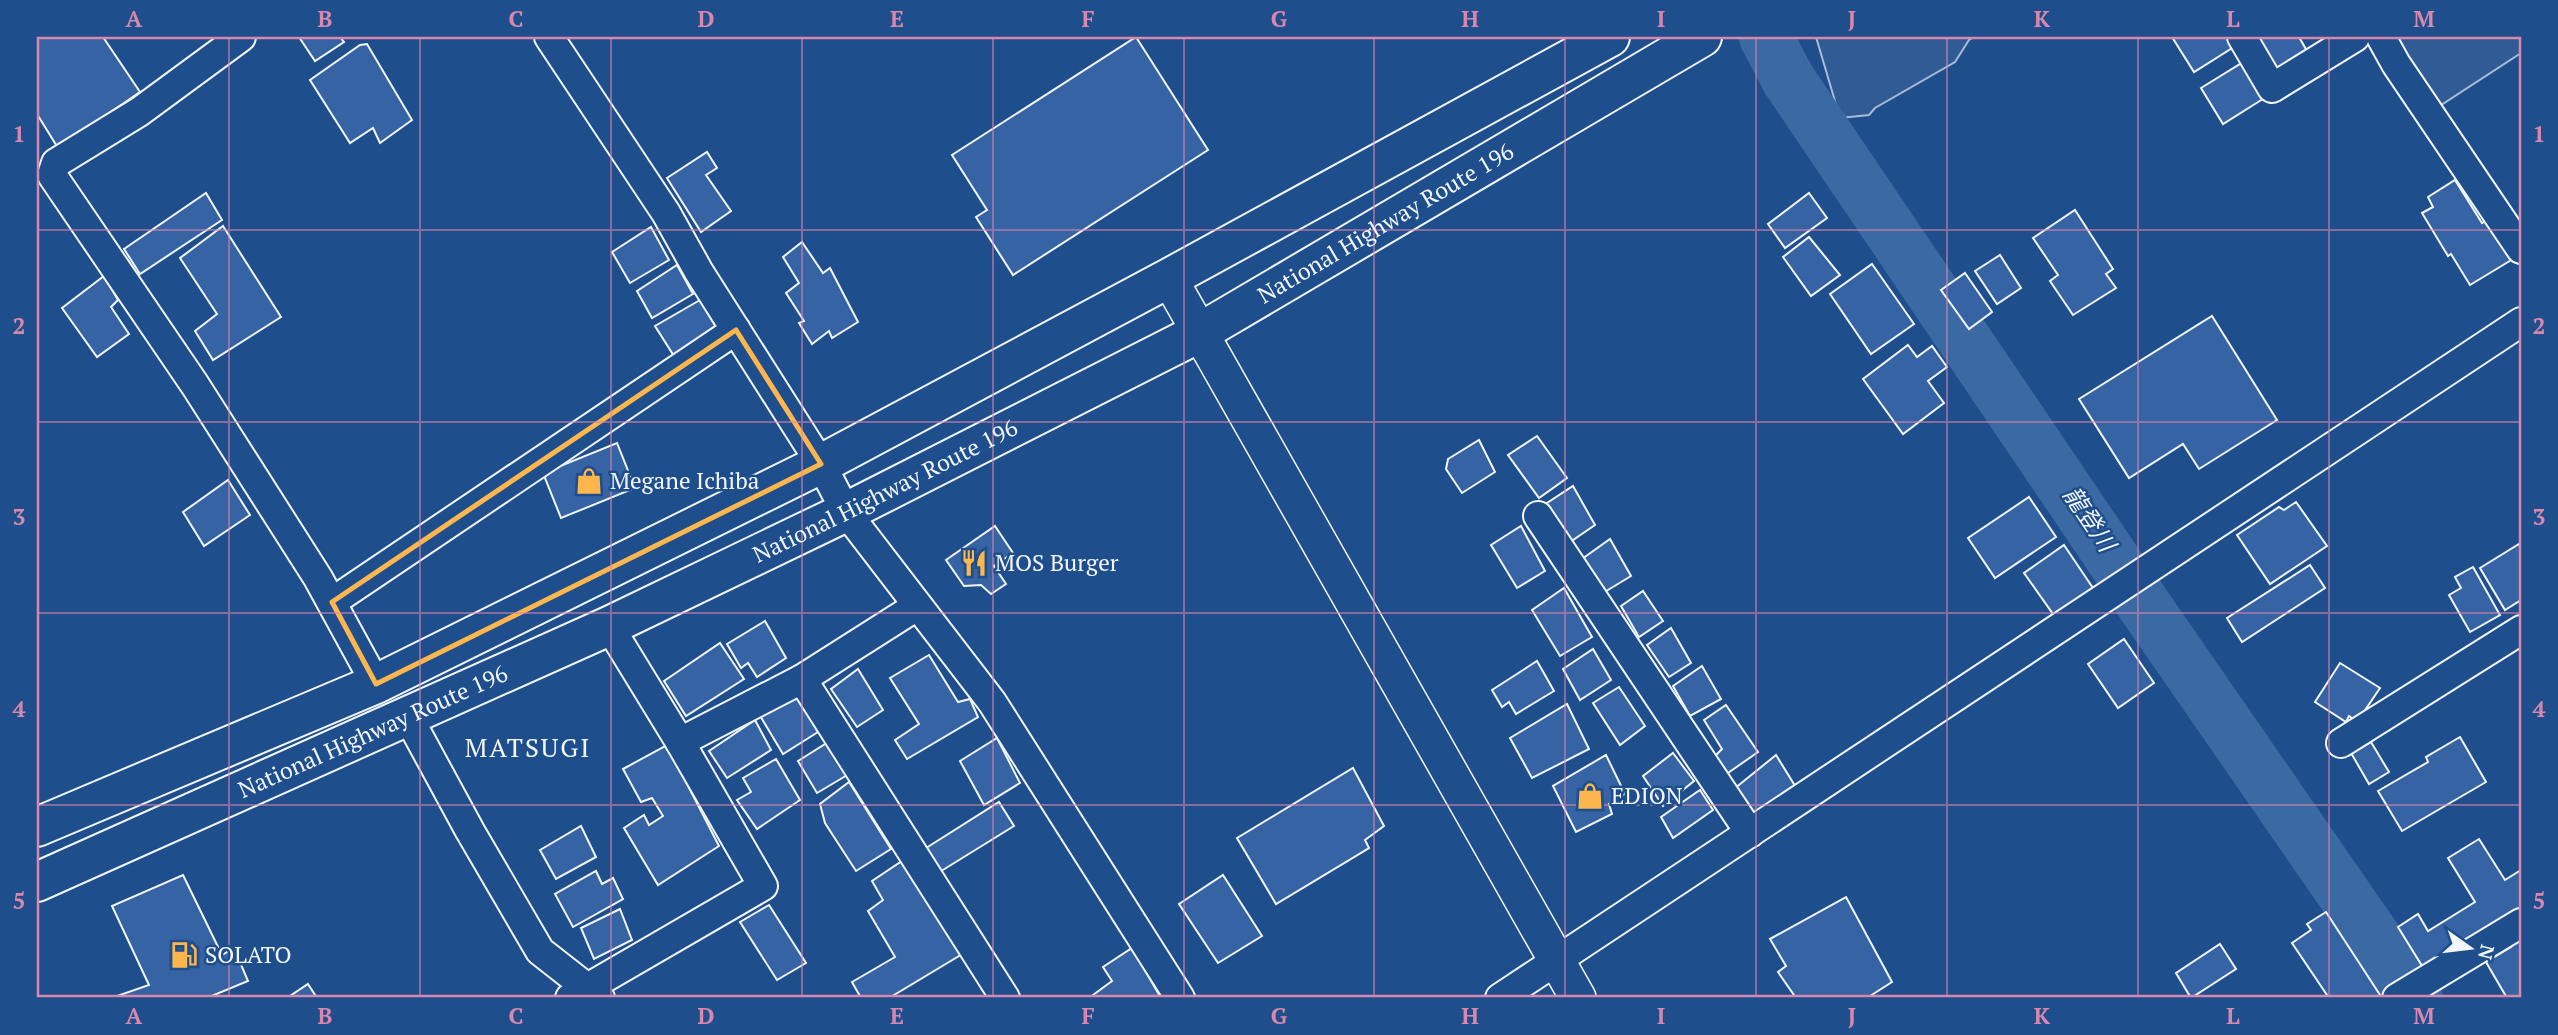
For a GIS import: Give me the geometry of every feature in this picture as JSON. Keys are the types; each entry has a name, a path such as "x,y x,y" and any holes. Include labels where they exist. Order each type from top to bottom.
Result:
{"highway":[{"name":"National Highway Route 196","path":"37,827 376,684 821,464 1610,37"},
{"name":"National Highway Route 196","path":"37,882 609,626 846,512 1199,333 1702,37"}],"street":[{"path":"52,175 56,163 139,112 241,37"},
{"path":"549,37 666,213 699,272 821,464 846,512 992,702 1180,998"},
{"path":"2242,37 2273,88 2355,37"},
{"path":"2381,37 2396,64 2521,249"},
{"path":"37,150 195,385 318,578 376,684"},
{"path":"1169,278 1578,998"},
{"path":"1500,998 2521,322"},
{"path":"331,602 736,330"},
{"path":"1538,516 1750,833"},
{"path":"680,742 802,678 916,606"},
{"path":"407,715 540,951 585,995 762,886 680,742 609,626"},
{"path":"2341,743 2521,630"},
{"path":"802,678 1005,998"},
{"path":"2397,998 2521,923"}],"highlighted area":[{"path":"736,330 821,464 376,684 332,602"}],"shaded area":[{"path":"1816,37 1974,37 1969,40 1955,62 1875,108 1869,115 1840,118"},
{"path":"2393,37 2521,37 2521,53 2438,107"}],"building":[{"path":"37,37 103,37 140,92 58,148 37,114"},
{"path":"299,37 340,37 344,42 315,61"},
{"path":"1136,37 1208,150 1013,275 976,217 987,210 952,155"},
{"path":"2172,37 2231,37 2237,45 2194,72"},
{"path":"2259,37 2299,37 2307,51 2279,69 2267,65 2269,56"},
{"path":"367,44 412,120 380,143 373,128 350,143 310,80 360,45"},
{"path":"2245,61 2266,97 2223,124 2201,88"},
{"path":"707,152 717,168 706,175 731,211 701,232 667,178"},
{"path":"2455,180 2482,223 2488,219 2513,259 2470,285 2451,254 2448,256 2422,213 2433,207 2428,197"},
{"path":"206,193 222,220 140,274 124,249"},
{"path":"1809,193 1827,218 1785,248 1768,224"},
{"path":"2075,210 2113,269 2106,274 2116,288 2073,315 2050,281 2058,275 2033,238"},
{"path":"223,226 281,317 213,360 195,331 217,314 180,258"},
{"path":"651,227 669,260 630,283 612,252"},
{"path":"1809,237 1840,275 1811,296 1783,257"},
{"path":"802,242 823,273 830,268 858,322 832,338 829,331 812,344 799,323 804,321 786,293 799,283 783,257"},
{"path":"2000,255 2021,288 1997,304 1975,271"},
{"path":"1872,264 1914,324 1871,354 1830,294"},
{"path":"677,265 693,294 652,318 637,291"},
{"path":"1965,273 1992,312 1969,329 1941,290"},
{"path":"104,276 118,300 111,307 129,334 97,357 62,308"},
{"path":"700,300 716,327 674,356 655,326"},
{"path":"2212,316 2277,420 2199,469 2183,444 2129,478 2079,399"},
{"path":"1908,345 1917,357 1932,346 1947,367 1928,381 1944,403 1903,434 1863,379"},
{"path":"1537,436 1567,478 1539,498 1508,455"},
{"path":"1479,440 1495,472 1462,493 1446,469 1448,459"},
{"name":"Megane Ichiba","path":"617,443 635,488 561,518 543,473"},
{"path":"228,480 250,515 204,546 183,512"},
{"path":"1573,486 1595,525 1570,542 1544,505"},
{"path":"2029,497 2056,537 1995,578 1968,538"},
{"path":"2296,502 2327,546 2270,584 2237,535 2279,507 2284,510"},
{"name":"MOS Burger","path":"995,526 1013,553 994,566 1006,584 991,594 981,585 964,586 946,560"},
{"path":"1521,526 1545,571 1517,588 1491,545"},
{"path":"1610,539 1631,576 1603,593 1582,559"},
{"path":"2519,544 2521,600 2505,610 2480,568"},
{"path":"2064,545 2097,594 2058,621 2024,573"},
{"path":"2310,565 2325,588 2242,642 2227,618"},
{"path":"2473,567 2500,615 2470,632 2449,595 2461,588 2455,577"},
{"path":"1564,588 1592,637 1560,656 1532,610"},
{"path":"1643,591 1663,621 1639,637 1621,606"},
{"path":"765,621 786,658 757,677 748,663 741,668 727,644"},
{"path":"1671,628 1691,663 1669,677 1647,645"},
{"path":"2124,639 2154,683 2118,708 2088,664"},
{"path":"720,643 744,679 686,716 664,681"},
{"path":"1593,649 1611,680 1580,700 1563,669"},
{"path":"929,655 958,702 970,699 978,717 907,759 895,740 919,724 890,678"},
{"path":"1537,661 1554,691 1516,714 1509,702 1502,707 1492,690"},
{"path":"2340,663 2380,688 2357,722 2349,716 2346,722 2315,702"},
{"path":"1702,666 1721,699 1690,716 1673,686"},
{"path":"858,669 883,710 857,727 831,689"},
{"path":"1619,687 1645,726 1620,745 1593,703"},
{"path":"796,692 818,732 783,754 759,714"},
{"path":"1567,704 1589,749 1532,778 1510,738"},
{"path":"1726,705 1758,752 1728,773 1715,756 1722,749 1704,720"},
{"path":"755,720 771,750 727,778 709,751"},
{"path":"2460,737 2486,782 2402,831 2378,791 2428,762 2426,757"},
{"path":"997,738 1020,783 984,805 960,761"},
{"path":"830,741 849,774 817,793 798,761"},
{"path":"2371,742 2389,772 2369,784 2351,753"},
{"path":"667,745 719,846 658,885 624,828 644,815 649,825 663,816 652,798 641,802 623,769"},
{"path":"1673,753 1694,781 1663,806 1643,776"},
{"path":"1606,755 1625,794 1609,804 1612,814 1576,832 1553,786"},
{"path":"1776,755 1797,789 1753,819 1734,789"},
{"path":"776,759 800,800 757,829 737,800 751,792 743,778"},
{"path":"1353,768 1384,826 1365,840 1369,848 1276,904 1237,838"},
{"path":"849,782 891,849 856,871 825,823 820,804"},
{"path":"1700,790 1713,810 1673,838 1661,817"},
{"path":"999,802 1014,826 938,873 923,850"},
{"path":"581,826 596,857 556,879 540,850"},
{"path":"2479,839 2505,880 2521,870 2521,908 2424,969 2398,927 2418,914 2428,931 2475,902 2448,858"},
{"path":"905,859 964,953 889,998 861,998 852,982 895,957 868,911 883,900 872,881"},
{"path":"596,871 602,884 613,878 623,899 573,927 555,894"},
{"path":"183,875 222,955 234,948 248,981 207,998 118,998 117,996 149,985 112,906"},
{"path":"1223,875 1262,936 1218,963 1179,904"},
{"path":"1846,897 1892,982 1867,998 1796,998 1778,972 1786,966 1770,939"},
{"path":"769,905 806,963 777,980 740,922"},
{"path":"620,909 632,940 594,959 581,928"},
{"path":"2326,912 2382,998 2329,998 2292,943 2311,930 2307,924"},
{"path":"2521,932 2521,998 2507,998 2486,962 2511,947 2507,940"},
{"path":"2220,944 2236,969 2191,998 2176,973"},
{"path":"1132,948 1161,998 1089,998 1112,981 1103,967"},
{"path":"308,984 317,998 287,998"}],"waterway":[{"name":"龍登川","path":"1766,37 1788,79 2146,608 2416,998"}],"place":[{"name":"Megane Ichiba","path":"589,481"},
{"name":"MOS Burger","path":"974,563"},
{"name":"EDION","path":"1590,796"},
{"name":"SOLATO","path":"184,955"}],"district":[{"name":"MATSUGI","path":"528,748"}]}
